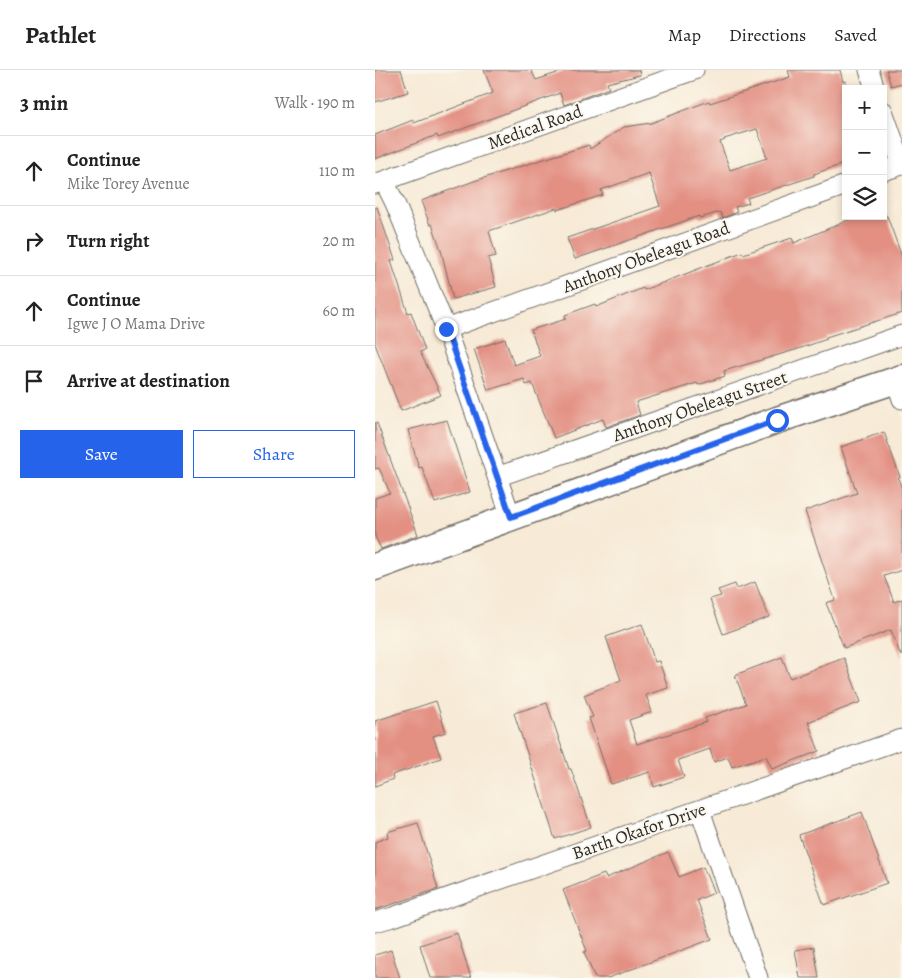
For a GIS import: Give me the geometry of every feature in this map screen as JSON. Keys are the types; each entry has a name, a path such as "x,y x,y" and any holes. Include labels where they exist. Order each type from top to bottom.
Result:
{"main road":[{"path":"375,567 777,420 900,386"}],"street":[{"name":"Medical Road","path":"379,183 694,70"},
{"path":"869,70 874,85"},
{"path":"887,122 902,165 887,170"},
{"path":"379,183 395,203 446,329 511,517"},
{"name":"Anthony Obeleagu Road","path":"446,329 842,186"},
{"name":"Anthony Obeleagu Street","path":"497,478 902,335"},
{"name":"Barth Okafor Drive","path":"375,922 902,739"},
{"path":"700,810 758,978"}],"building":[{"path":"375,70 401,70 408,92 375,102"},
{"path":"484,70 531,70 536,80 566,70 639,70 640,75 607,83 609,88 564,105 560,93 438,138 437,135 375,159 375,135 413,120 414,123 493,93"},
{"path":"788,70 840,70 843,82 846,81 846,85 842,85 842,164 814,174 814,176 747,198 749,203 735,207 737,212 723,218 720,212 700,218 699,216 575,259 567,238 660,206 649,173 601,190 603,195 557,210 556,208 489,231 496,256 488,258 496,287 453,299 441,250 421,201 474,181 589,145 590,149 624,127 651,123 709,101 710,103 790,77","holes":["757,129 767,158 730,170 720,142 724,139"]},
{"path":"886,70 902,70 902,83 891,86"},
{"path":"377,207 395,260 391,261 408,313 411,312 425,350 420,352 441,395 401,411 375,344 375,208"},
{"path":"887,216 902,257 902,313 826,337 827,339 795,350 724,371 725,376 636,402 640,415 606,427 603,419 554,438 532,383 526,385 524,379 488,390 474,349 505,339 514,365 540,356 531,330 566,319 565,315 595,304 596,307 643,288 644,290 742,252 743,254 792,238 794,243 849,220 887,220"},
{"path":"447,420 470,492 435,503 422,467 419,468 408,430"},
{"path":"375,423 377,423 418,535 381,549 375,536 375,498 390,493 379,468 375,469"},
{"path":"884,432 900,477 898,478 902,489 902,570 884,576 894,602 902,599 901,656 891,630 844,648 826,603 835,600 805,511 857,493 841,447"},
{"path":"755,582 769,617 723,634 710,599 721,596 718,590 735,584 737,589"},
{"path":"642,624 655,662 659,661 668,688 646,695 652,712 629,720 637,744 707,722 705,718 746,704 735,675 782,657 790,678 844,658 861,702 808,722 819,751 772,769 766,756 732,767 728,757 714,762 710,749 678,760 684,777 654,787 650,772 611,784 589,718 593,717 584,695 621,680 606,637"},
{"path":"436,701 446,732 433,736 441,758 392,775 393,779 375,786 375,721"},
{"path":"547,703 591,827 555,839 514,713"},
{"path":"862,812 887,883 824,905 799,835"},
{"path":"418,823 438,889 375,910 375,842 388,837 387,832"},
{"path":"668,852 679,877 703,867 714,893 697,900 712,939 608,978 595,978 584,952 587,951 563,890 604,874 606,878"},
{"path":"457,933 471,978 430,978 420,945"},
{"path":"814,947 819,978 800,978 795,950"},
{"path":"391,950 400,978 375,978 375,955"}],"route":[{"path":"446,329 511,517 777,420"}]}
